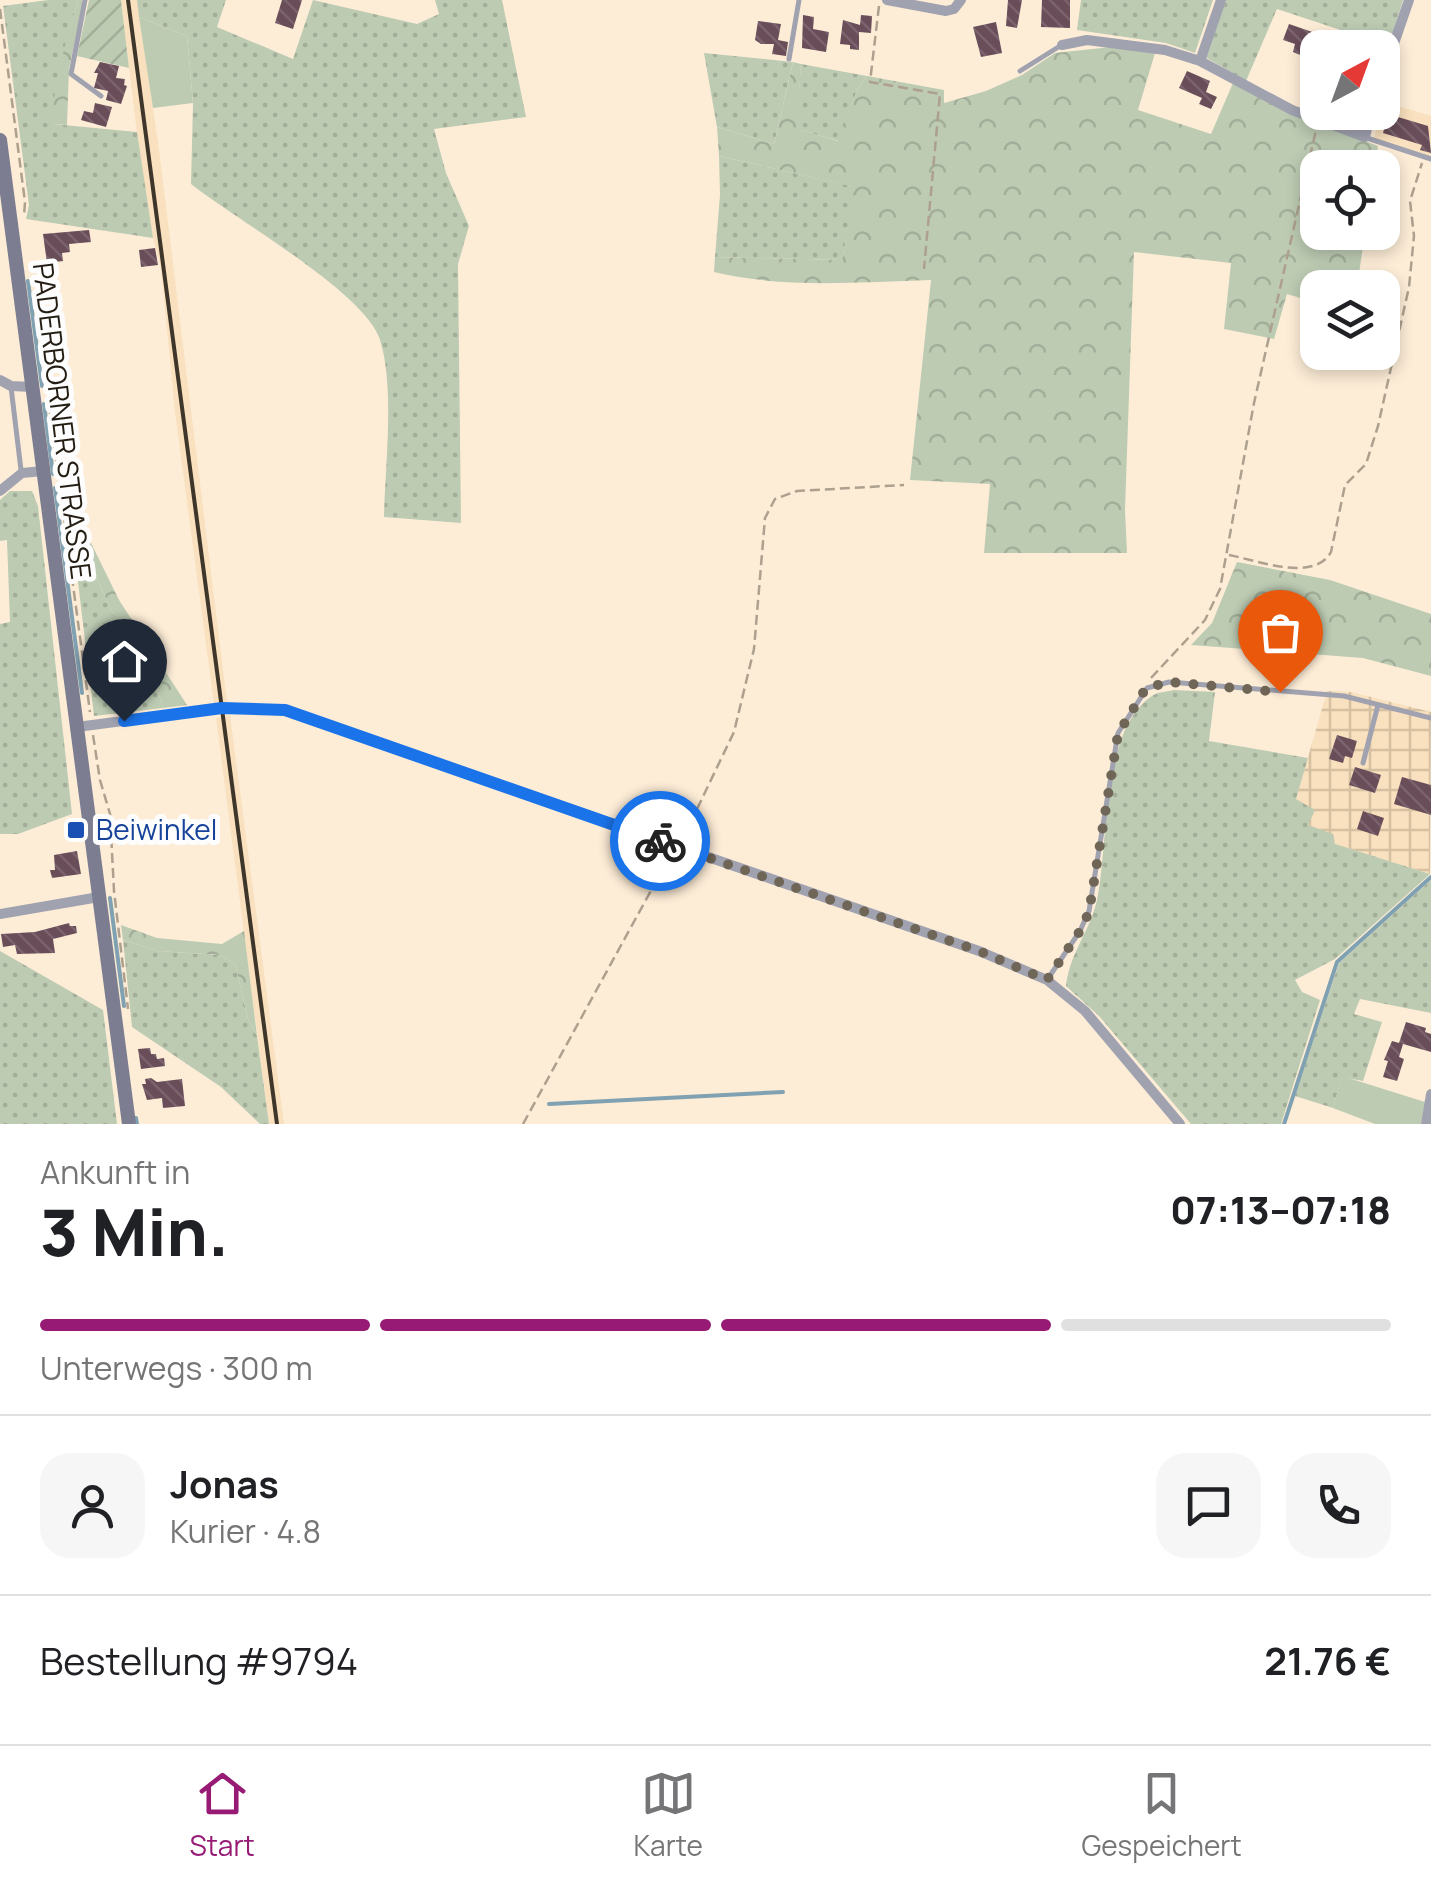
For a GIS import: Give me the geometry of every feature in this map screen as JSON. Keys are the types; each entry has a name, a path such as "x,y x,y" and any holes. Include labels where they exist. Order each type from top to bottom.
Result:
{"main road":[{"name":"PADERBORNER STRASSE","path":"0,140 43,471 84,726 99,897 129,1124"}],"street":[{"path":"884,0 946,11 960,0"},
{"path":"1200,61 1221,0"},
{"path":"1399,30 1409,0"},
{"path":"1062,45 1087,40 1165,50 1200,61 1300,111"},
{"path":"1344,130 1365,138 1367,130"},
{"path":"5,383 32,387"},
{"path":"0,491 22,473 43,471"},
{"path":"84,726 222,708 285,710 979,951 1047,980 1085,1011 1180,1124"},
{"path":"0,914 99,897"},
{"path":"1426,1124 1431,1094"}],"lane":[{"path":"85,0 71,74 101,96"},
{"path":"789,59 799,0"},
{"path":"1020,70 1062,45"},
{"path":"1365,138 1431,159"},
{"path":"5,383 22,473"},
{"path":"1047,980 1089,912 1118,734 1146,688 1169,682 1344,696 1431,718"},
{"path":"1363,763 1378,705"}],"path":[{"path":"884,0 870,82 940,94 924,269"},
{"path":"0,9 24,218"},
{"path":"1146,688 1153,674 1206,620 1220,589 1254,403 1316,130"},
{"path":"1227,554 1289,567 1315,566 1326,562 1331,552 1345,485 1366,464 1378,426 1408,287 1414,236 1410,201 1423,156"},
{"path":"40,338 84,726 110,814 114,891"},
{"path":"523,1124 734,732 754,649 765,518 775,499 797,491 904,484"}],"shaded area":[{"path":"121,0 137,0 158,142 227,702 214,704 175,412 161,268 139,150"},
{"path":"1400,107 1431,116 1431,158 1374,138 1376,130 1400,130"},
{"path":"1327,691 1351,692 1431,712 1430,874 1334,844 1308,825 1296,799"},
{"path":"230,715 284,1124 269,1124 216,718"}],"green space":[{"path":"78,0 61,62 53,124 137,132 153,238 26,219 29,205 3,6"},
{"path":"78,0 82,0 82,7 69,69 67,125 53,124 58,77"},
{"path":"89,0 121,0 129,68 77,56"},
{"path":"137,0 226,0 217,27 293,59 313,0 417,24 439,14 435,0 502,0 526,117 434,129 446,173 469,226 458,264 461,523 384,517 388,403 380,340 370,321 326,279 191,184 193,103 187,36 139,17"},
{"path":"1081,0 1213,0 1195,53 1166,43 1077,30"},
{"path":"1226,0 1403,0 1394,30 1341,30 1277,9 1246,81 1205,57"},
{"path":"139,17 187,36 193,103 153,108"},
{"path":"1111,47 1155,53 1138,110 1211,134 1233,83 1300,116 1300,130 1336,130 1378,146 1377,150 1300,150 1300,250 1362,250 1360,270 1300,270 1300,298 1287,294 1274,339 1224,329 1231,263 1134,252 1127,553 984,553 990,484 910,480 931,280 795,283 714,272 715,257 842,260 855,187 719,156 717,127 774,144 793,62 801,64 797,129 838,141 857,90 867,76 944,90 944,103 1022,75 1055,53"},
{"path":"704,53 793,62 774,144 717,127"},
{"path":"801,64 867,76 857,90 839,141 796,129"},
{"path":"719,156 856,187 842,260 715,257"},
{"path":"10,491 32,491 38,506 72,814 18,834 0,834 0,624 10,622 7,540 0,541 0,500"},
{"path":"68,496 119,600 187,705 163,708 156,685 138,667 98,581 85,562 75,557"},
{"path":"75,557 85,561 98,581 138,667 156,685 163,708 94,716"},
{"path":"1237,562 1330,580 1431,614 1431,676 1363,658 1191,645 1212,623"},
{"path":"1174,690 1215,692 1209,741 1308,758 1296,799 1315,810 1308,825 1333,834 1335,844 1430,874 1335,959 1295,980 1302,992 1320,1000 1281,1124 1191,1124 1099,1016 1066,986 1071,963 1097,900 1110,790 1123,734 1135,712 1152,696"},
{"path":"1431,880 1431,1013 1360,999 1354,1014 1382,1022 1363,1081 1342,1077 1333,1108 1295,1096 1339,963"},
{"path":"121,925 157,938 222,944 244,931 257,1036 248,1019 235,964 220,955 157,951 123,940"},
{"path":"123,940 157,951 220,955 235,964 248,1019 257,1036 269,1124 260,1124 221,1087 132,1027"},
{"path":"0,951 103,1010 117,1124 0,1124"},
{"path":"1342,1076 1425,1102 1421,1124 1375,1124 1333,1108"}],"building":[{"path":"282,0 302,0 293,29 275,23"},
{"path":"1008,0 1022,0 1017,28 1006,26"},
{"path":"1042,0 1070,0 1070,28 1041,27"},
{"path":"803,15 814,17 813,29 829,32 826,52 802,48"},
{"path":"861,15 872,16 871,33 859,32 859,50 840,44 843,20 860,25"},
{"path":"758,21 781,24 778,40 788,42 786,56 772,54 774,44 755,40"},
{"path":"996,22 1002,53 981,57 973,27"},
{"path":"1289,24 1306,30 1300,30 1300,55 1293,52 1295,44 1283,40"},
{"path":"100,62 119,66 116,78 125,79 127,86 121,104 106,100 108,91 94,88 98,73 94,73"},
{"path":"1187,71 1210,81 1206,92 1217,97 1211,109 1199,104 1202,98 1179,88"},
{"path":"95,103 112,107 106,127 81,120 84,111 93,113"},
{"path":"1400,118 1428,126 1431,153 1420,150 1422,145 1383,133 1400,130"},
{"path":"89,230 91,242 69,244 70,252 62,253 63,261 47,263 43,234"},
{"path":"155,248 158,265 141,267 139,250"},
{"path":"1337,735 1357,741 1352,758 1345,756 1343,763 1329,759"},
{"path":"1355,767 1381,775 1375,793 1349,785"},
{"path":"1402,777 1431,785 1431,815 1394,804"},
{"path":"1363,811 1384,818 1378,836 1357,829"},
{"path":"77,851 81,874 52,878 54,855"},
{"path":"69,923 76,926 77,933 53,939 55,953 17,954 15,945 3,947 1,934 35,932"},
{"path":"1406,1022 1426,1028 1425,1032 1431,1034 1431,1052 1403,1044 1399,1057 1404,1059 1397,1081 1383,1077 1388,1061 1384,1060 1392,1041 1399,1043"},
{"path":"150,1048 157,1059 164,1058 165,1066 141,1069 138,1049"},
{"path":"151,1078 157,1082 182,1079 185,1106 163,1108 162,1098 147,1100 142,1084"}],"waterway":[{"path":"28,281 42,386"},
{"path":"44,404 53,474"},
{"path":"55,488 82,693"},
{"path":"1284,1124 1337,962 1431,877"},
{"path":"110,898 124,1006"},
{"path":"549,1104 783,1092"},
{"path":"136,1118 137,1124"}],"railway":[{"path":"128,0 277,1124"}],"way so far":[{"path":"660,841 979,951 1047,980 1089,912 1118,734 1146,688 1169,682 1280,692"}],"place":[{"name":"Beiwinkel","path":"76,830"}],"route":[{"path":"124,721 222,708 285,710 660,841"}]}
